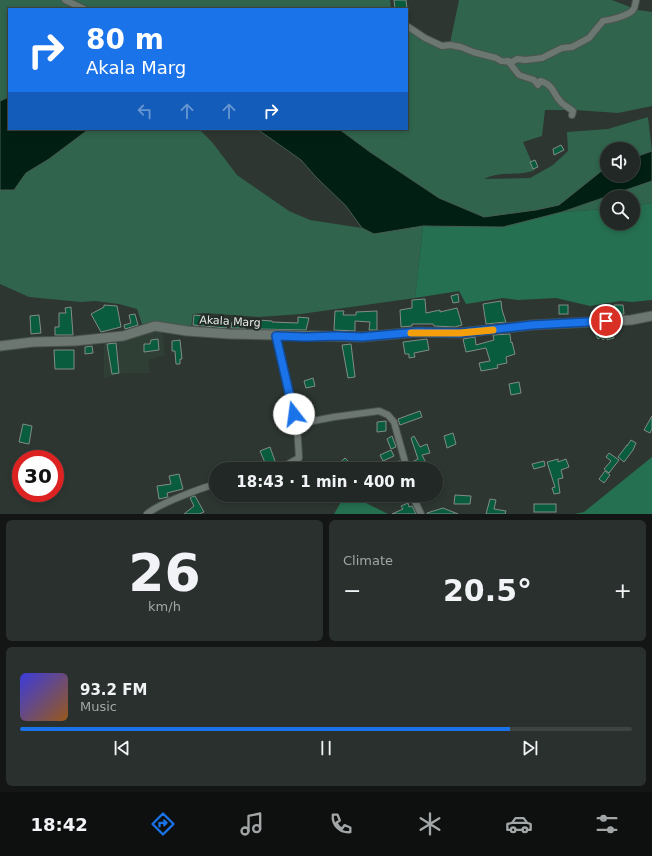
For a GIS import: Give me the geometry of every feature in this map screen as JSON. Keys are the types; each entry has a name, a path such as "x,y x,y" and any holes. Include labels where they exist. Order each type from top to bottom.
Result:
{"main road":[{"name":"Akala Marg","path":"0,346 33,342 75,341 123,336 155,326 187,331 230,334 306,337 362,337 417,332 460,333 532,325 631,320 652,316"}],"street":[{"path":"65,0 82,8"},
{"path":"408,27 425,38 442,46 450,45 461,47 501,61 512,62 517,59 525,60 542,58 562,48 572,47 589,38 603,20 608,20 632,12 636,1"},
{"path":"508,61 519,75 534,80 538,85 540,81 547,83 557,94 558,99 573,111 572,115"},
{"path":"276,336 297,424 299,458 292,462"},
{"path":"297,424 379,411 388,414 394,422 405,462"},
{"path":"148,514 155,508 209,486"},
{"path":"415,502 421,514"}],"shaded area":[{"path":"0,0 390,0 391,8 8,8 8,97 0,101"},
{"path":"459,0 612,0 638,10 652,12 652,106 618,113 575,110 545,110 542,136 523,142 535,170 522,173 490,176 484,179 530,178 553,165 568,151 567,132 608,129 648,117 652,151 640,155 640,142 600,142 600,173 559,205 536,210 484,217 439,198 370,152 340,130 408,130 408,31 436,46 449,48"},
{"path":"8,97 8,130 88,130 49,159 26,173 14,190 0,190 0,101"},
{"path":"88,130 200,130 212,142 237,175 289,211 310,220 362,228 374,234 423,226 415,298 301,314 259,317 204,313 193,314 191,328 143,327 137,309 119,304 29,297 0,284 0,190 14,190 26,173 49,159"},
{"path":"258,130 340,130 370,152 439,198 484,217 536,210 559,205 600,172 600,182 640,182 640,155 652,151 652,181 626,190 600,190 600,199 562,212 503,227 423,226 374,234 362,228 346,206 301,160"},
{"path":"652,181 652,203 640,205 640,190 627,190"},
{"path":"600,199 600,209 562,212"},
{"path":"162,329 165,355 148,360 150,373 125,373 104,378 104,341"}],"green space":[{"path":"652,203 652,300 632,302 620,301 590,306 556,298 518,300 503,298 466,304 459,291 415,298 423,226 503,227 562,212 600,209 600,230 640,230 640,205"},
{"path":"652,457 652,514 574,514 584,512"},
{"path":"341,502 364,502 388,514 334,514"}],"building":[{"path":"394,0 406,0 407,8 395,8"},
{"path":"561,145 564,150 554,155 553,149"},
{"path":"535,160 538,167 533,169 530,162"},
{"path":"458,294 459,302 453,303 451,296"},
{"path":"425,299 426,313 440,310 440,312 457,308 462,325 455,327 434,326 433,324 412,324 412,326 401,327 400,310 412,308 412,300"},
{"path":"501,301 506,322 486,324 483,304"},
{"path":"104,305 117,306 121,327 101,332 91,314 104,307"},
{"path":"559,305 568,305 568,314 559,314"},
{"path":"614,305 623,305 624,314 615,315"},
{"path":"71,307 73,335 55,335 55,327 59,327 59,313 66,313 65,308"},
{"path":"335,311 344,311 343,315 356,315 356,312 377,311 377,330 369,330 370,322 355,321 355,331 334,330"},
{"path":"135,314 138,325 125,329 124,325 131,323 129,315"},
{"path":"39,315 41,333 31,334 30,316"},
{"path":"194,315 215,317 215,321 227,324 226,328 193,325"},
{"path":"298,317 309,318 306,330 257,329 258,320 298,323"},
{"path":"238,321 247,322 246,328 231,328 232,322 238,323"},
{"path":"610,327 614,338 607,340 607,337 603,340 601,337 598,339 595,333 604,328"},
{"path":"510,334 511,343 512,342 515,354 506,357 507,363 497,365 498,368 481,371 479,363 490,361 486,348 466,352 463,339 475,337 476,345 494,340 493,335"},
{"path":"158,339 159,350 144,352 144,344 150,344 151,340"},
{"path":"427,339 429,350 414,353 415,357 409,358 409,354 405,354 403,342"},
{"path":"180,340 182,359 180,359 180,364 176,364 175,351 172,351 172,341"},
{"path":"116,343 119,373 112,374 107,344"},
{"path":"351,344 355,377 348,378 342,345"},
{"path":"92,346 93,353 85,354 85,347"},
{"path":"54,350 74,350 74,369 55,369"},
{"path":"313,378 315,386 306,388 304,381"},
{"path":"519,382 521,393 511,395 509,384"},
{"path":"420,411 422,417 400,425 398,419"},
{"path":"652,416 652,429 650,433 644,430"},
{"path":"386,421 386,431 377,432 377,422"},
{"path":"23,424 32,426 29,444 19,442"},
{"path":"453,433 456,444 447,448 444,436"},
{"path":"392,436 396,447 391,449 387,439"},
{"path":"414,436 420,447 427,444 430,453 422,455 426,462 412,462 418,459 411,438"},
{"path":"631,440 636,443 633,450 624,462 618,457"},
{"path":"270,447 275,461 265,462 260,451"},
{"path":"391,450 394,456 383,461 380,455"},
{"path":"609,453 619,460 609,473 604,469 611,461 606,457"},
{"path":"345,458 349,462 340,462"},
{"path":"558,459 558,462 566,459 569,467 561,470 563,478 558,479 560,493 554,494 552,488 555,487 547,462"},
{"path":"544,461 545,466 534,469 532,464"},
{"path":"605,471 610,475 604,483 599,479"},
{"path":"179,474 183,489 167,493 168,497 159,499 157,486 171,484 169,476"},
{"path":"455,495 471,496 470,504 454,504"},
{"path":"194,496 204,512 199,514 184,514 194,506 190,498"},
{"path":"490,499 496,500 494,509 506,511 505,514 486,514"},
{"path":"408,503 409,507 412,506 416,514 392,514 403,509 401,506"},
{"path":"534,504 556,504 556,512 534,512"},
{"path":"443,508 458,514 427,514 427,513"}],"slow traffic":[{"path":"411,333 460,333 493,330"}],"route":[{"path":"294,414 276,336 362,337 417,332 460,333 532,325 606,321"}]}
